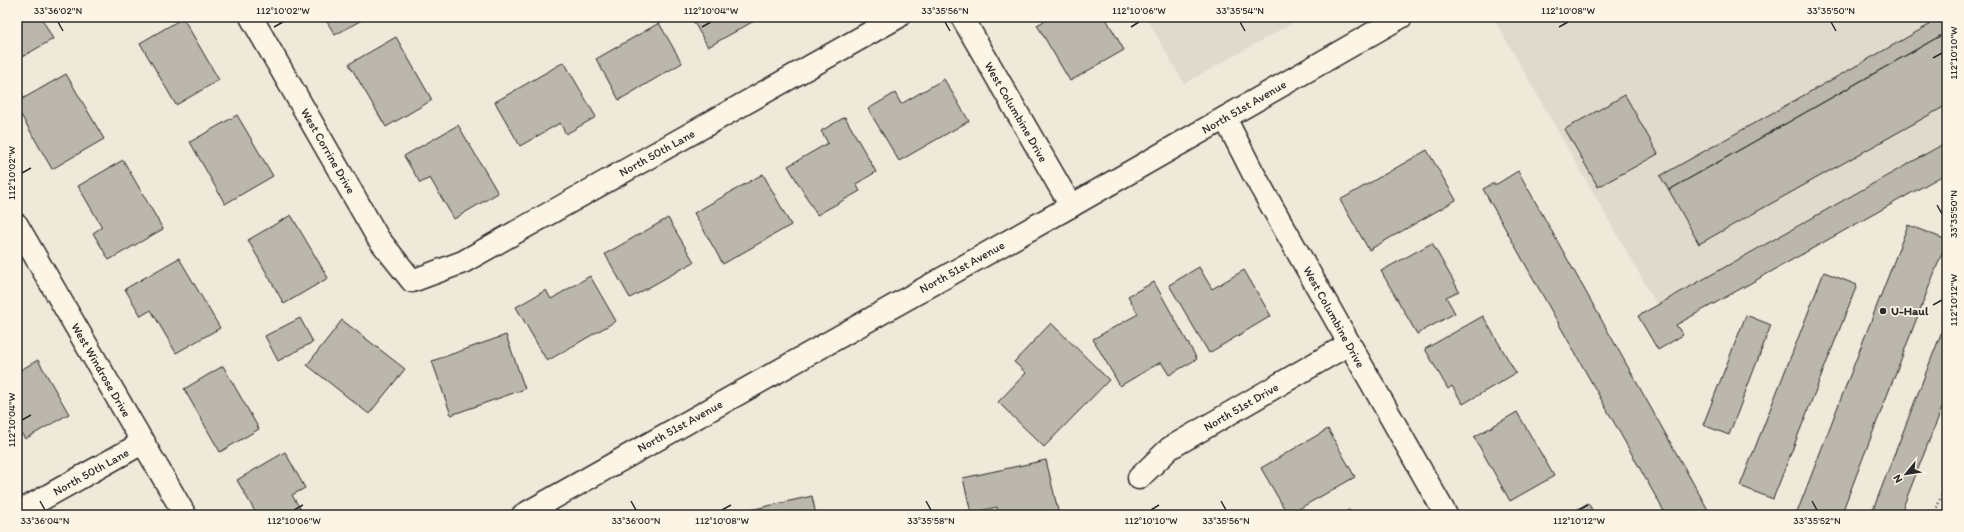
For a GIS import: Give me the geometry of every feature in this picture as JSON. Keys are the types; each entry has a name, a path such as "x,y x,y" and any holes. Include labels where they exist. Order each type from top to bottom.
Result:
{"street":[{"name":"West Corrine Drive","path":"251,17 378,238 412,281"},
{"name":"North 50th Lane","path":"412,281 463,262 898,17"},
{"name":"West Columbine Drive","path":"962,17 1071,206"},
{"name":"North 51st Avenue","path":"523,515 1071,206 1401,17"},
{"name":"West Columbine Drive","path":"1225,118 1257,180 1446,515"},
{"name":"West Windrose Drive","path":"17,225 185,515"},
{"name":"North 51st Drive","path":"1139,478 1170,448 1349,344"},
{"name":"North 50th Lane","path":"17,513 144,442"}],"path":[{"path":"1934,515 1947,482"}],"shaded area":[{"path":"1146,17 1303,17 1184,84"},
{"path":"1493,17 1947,17 1947,141 1657,305"}],"building":[{"path":"17,17 41,17 53,39 17,60"},
{"path":"324,17 367,17 335,35"},
{"path":"691,17 761,17 708,47"},
{"path":"1051,17 1105,17 1124,50 1070,81 1037,25"},
{"path":"1925,17 1941,17 1947,32 1669,190 1660,176 1929,25"},
{"path":"1941,17 1947,17 1947,31"},
{"path":"183,18 219,80 176,105 140,43"},
{"path":"659,23 682,63 619,100 596,59"},
{"path":"1947,32 1947,105 1699,244 1669,190"},
{"path":"396,37 432,100 386,127 349,64"},
{"path":"564,62 596,117 566,134 560,123 520,146 495,102"},
{"path":"66,74 104,139 52,169 17,108 17,102"},
{"path":"944,79 969,121 899,161 868,109 895,93 901,104"},
{"path":"1625,95 1658,154 1598,187 1565,129"},
{"path":"237,115 273,176 225,204 190,142"},
{"path":"845,117 876,172 856,184 860,191 817,215 788,166 828,143 821,131"},
{"path":"458,125 498,193 454,219 430,178 420,183 404,156"},
{"path":"1947,142 1947,173 1676,325 1683,335 1658,350 1638,316"},
{"path":"1427,150 1456,200 1369,250 1340,200"},
{"path":"123,160 163,229 109,260 93,233 102,227 78,186"},
{"path":"1518,171 1711,515 1666,515 1483,189 1492,184 1497,184"},
{"path":"763,174 791,225 723,264 694,213"},
{"path":"291,215 328,278 284,304 248,240"},
{"path":"668,218 694,262 630,298 605,254"},
{"path":"1908,225 1947,240 1841,515 1796,515"},
{"path":"1432,243 1459,291 1446,297 1455,313 1417,334 1381,271"},
{"path":"179,258 220,328 176,353 151,310 141,316 125,289"},
{"path":"1199,267 1212,289 1244,270 1271,316 1209,353 1169,285"},
{"path":"1824,272 1857,285 1773,499 1740,486"},
{"path":"590,276 616,321 547,361 516,307 546,290 551,299"},
{"path":"1154,282 1197,359 1169,375 1161,362 1120,386 1093,339 1138,314 1128,296"},
{"path":"1746,315 1771,325 1729,435 1703,425"},
{"path":"1483,316 1516,373 1463,404 1452,386 1448,389 1425,349"},
{"path":"300,318 313,342 278,361 265,336"},
{"path":"1947,318 1947,395 1900,515 1871,515"},
{"path":"342,320 405,369 369,414 307,365"},
{"path":"1051,323 1109,380 1044,447 998,402 1026,373 1014,362"},
{"path":"506,335 525,389 451,415 432,361"},
{"path":"38,360 69,414 25,439 17,427 17,372"},
{"path":"223,366 259,429 220,452 184,389"},
{"path":"1517,412 1554,476 1510,501 1474,437"},
{"path":"1328,429 1355,477 1288,515 1261,468"},
{"path":"285,452 305,488 292,495 304,515 257,515 237,480"},
{"path":"1046,460 1059,515 999,515 997,507 971,513 963,478"},
{"path":"812,496 816,515 742,515 741,512"},
{"path":"1588,503 1595,515 1568,515"},
{"path":"1349,510 1352,515 1340,515"}],"place":[{"name":"U-Haul","path":"1883,311"}]}
